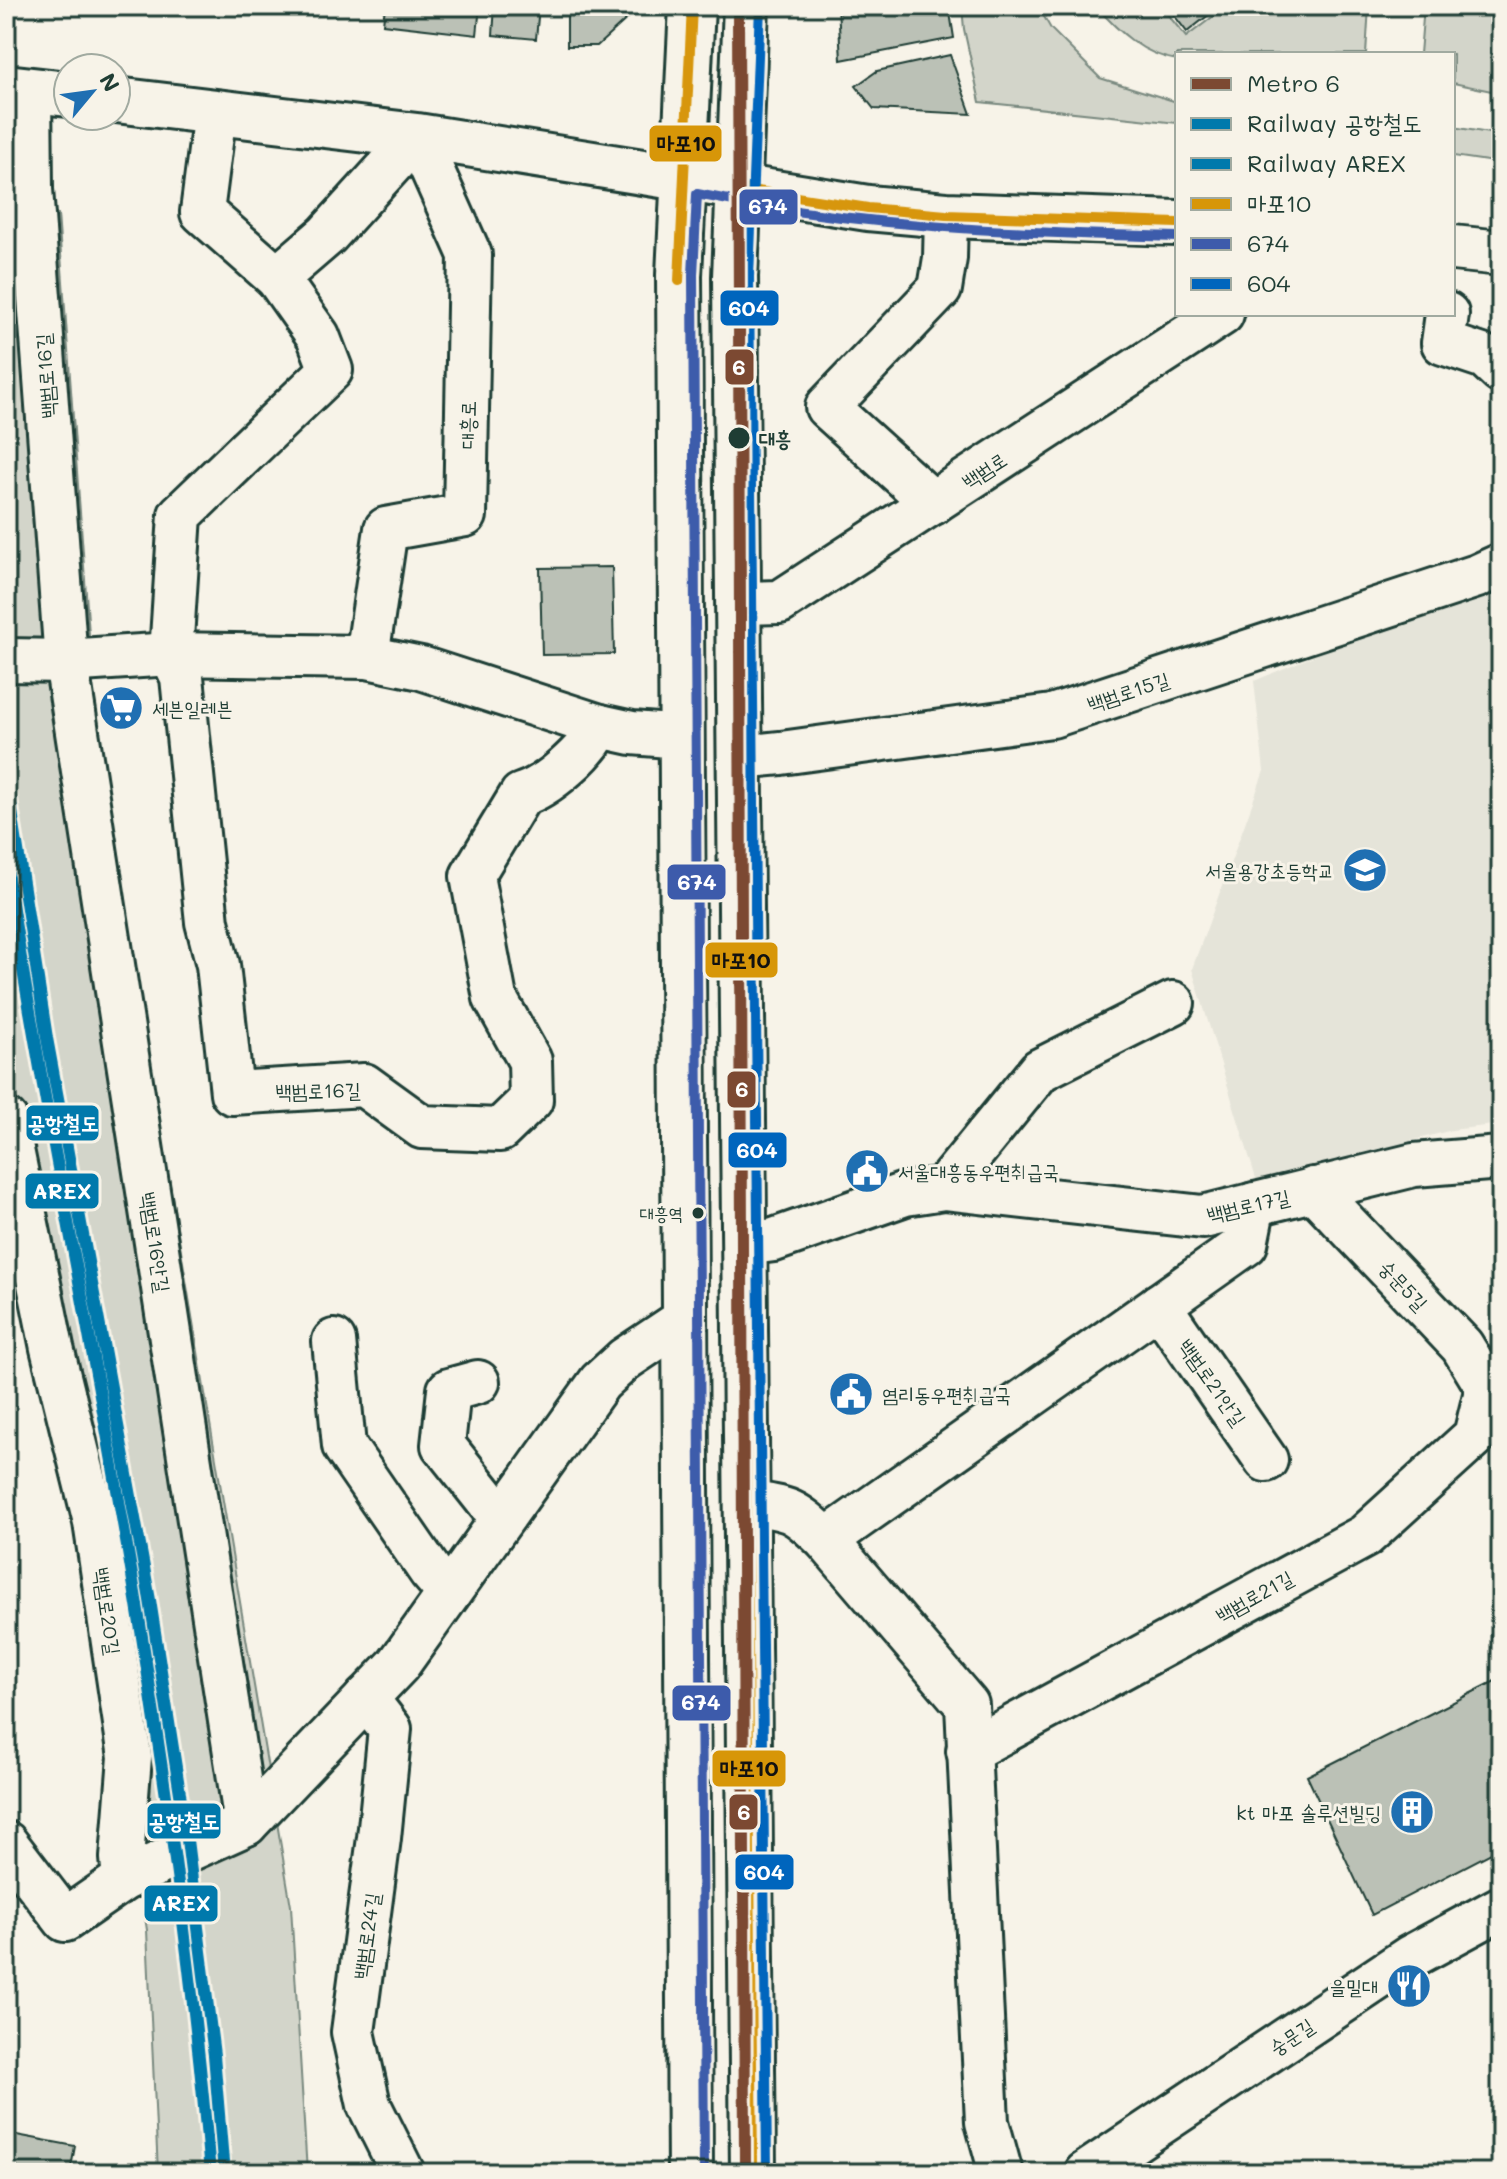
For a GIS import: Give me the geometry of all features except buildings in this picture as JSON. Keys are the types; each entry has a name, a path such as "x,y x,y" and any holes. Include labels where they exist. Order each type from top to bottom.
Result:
{"main road":[{"path":"690,2173 679,275 692,6"},
{"path":"746,6 738,188 736,367 753,2173"},
{"path":"132,102 417,136 868,208 946,215 1175,223"},
{"path":"1455,248 1501,253"},
{"path":"680,364 736,367"}],"street":[{"name":"백범로16길","path":"35,90 31,189 66,661"},
{"path":"171,654 180,515 331,370 318,336 277,278 202,212 215,112"},
{"path":"277,278 327,235 417,136"},
{"name":"대흥로","path":"367,657 386,529 465,515 470,255 417,136"},
{"path":"933,503 827,407 940,289 945,258 946,215"},
{"name":"백범로","path":"739,603 780,602 1219,316"},
{"path":"1447,316 1443,343 1485,357 1501,372"},
{"name":"백범로15길","path":"740,757 1052,716 1477,576 1501,565"},
{"name":"백범로16길","path":"171,654 182,677 207,922 218,965 232,1093 364,1085 422,1127 500,1130 531,1100 530,1061 495,998 472,876 521,795 539,789 593,739 600,726"},
{"path":"6,660 66,661 171,654 367,657 421,668 600,726 632,733 682,737"},
{"name":"백범로16안길","path":"66,661 246,1824"},
{"path":"944,1188 1040,1070 1173,1003"},
{"path":"6,1120 52,1348"},
{"name":"백범로17길","path":"745,1244 774,1240 905,1194 944,1188 1203,1217 1414,1165 1501,1158"},
{"name":"숭문5길","path":"1313,1189 1462,1346 1496,1396"},
{"path":"826,1540 1246,1244 1254,1204"},
{"path":"6,1262 52,1348"},
{"name":"백범로21안길","path":"1159,1305 1266,1460"},
{"path":"6,1843 65,1920 124,1879 246,1824 398,1665 600,1382 625,1359 685,1319"},
{"path":"334,1341 344,1446 430,1571 449,1593"},
{"name":"백범로20길","path":"52,1348 95,1522 130,1757 122,1858 124,1879"},
{"path":"478,1382 449,1390 443,1445 489,1503 504,1516"},
{"name":"백범로21길","path":"968,1751 1365,1536 1475,1436 1496,1396"},
{"path":"747,1503 785,1507 804,1519 826,1540 967,1705 987,2122 1001,2173"},
{"name":"백범로24길","path":"366,1698 390,1729 353,2032 369,2105 403,2173"},
{"name":"숭문길","path":"1086,2173 1410,1957 1501,1908"}],"shaded area":[{"path":"962,6 1038,6 1051,29 1100,78 1175,101 1175,123 980,102"},
{"path":"1096,6 1161,6 1186,37 1227,6 1369,6 1366,52 1175,52 1175,60 1142,47"},
{"path":"1424,6 1501,6 1501,93 1455,83 1455,52 1420,52"},
{"path":"1455,127 1501,135 1501,163 1455,156"},
{"path":"6,214 58,214 98,756 291,1906 307,2173 158,2173 147,1930 6,1030"},
{"name":"서울용강초등학교","path":"1501,577 1501,1124 1452,1130 1257,1182 1192,969 1264,771 1254,681"}],"metro line":[{"name":"6","path":"738,6 745,2173"}],"rail line":[{"name":"공항철도","path":"6,773 47,1038 150,1600 186,1832 214,2055 224,2173"},
{"name":"AREX","path":"6,865 148,1676 188,1960 210,2173"}],"transit line":[{"name":"마포10","path":"679,281 692,6"},
{"name":"604","path":"760,7 749,277 767,2173"},
{"name":"마포10","path":"753,2173 735,277 738,188 868,208 946,215 1175,223"},
{"name":"674","path":"704,2173 693,275 697,194 877,221 1055,233 1175,237"}],"place":[{"name":"대흥","path":"739,438"},
{"name":"세븐일레븐","path":"121,708"},
{"name":"서울용강초등학교","path":"1365,870"},
{"name":"서울대흥동우편취급국","path":"867,1171"},
{"name":"대흥역","path":"698,1213"},
{"name":"염리동우편취급국","path":"851,1394"},
{"name":"kt 마포 솔루션빌딩","path":"1412,1812"},
{"name":"을밀대","path":"1409,1986"}]}
